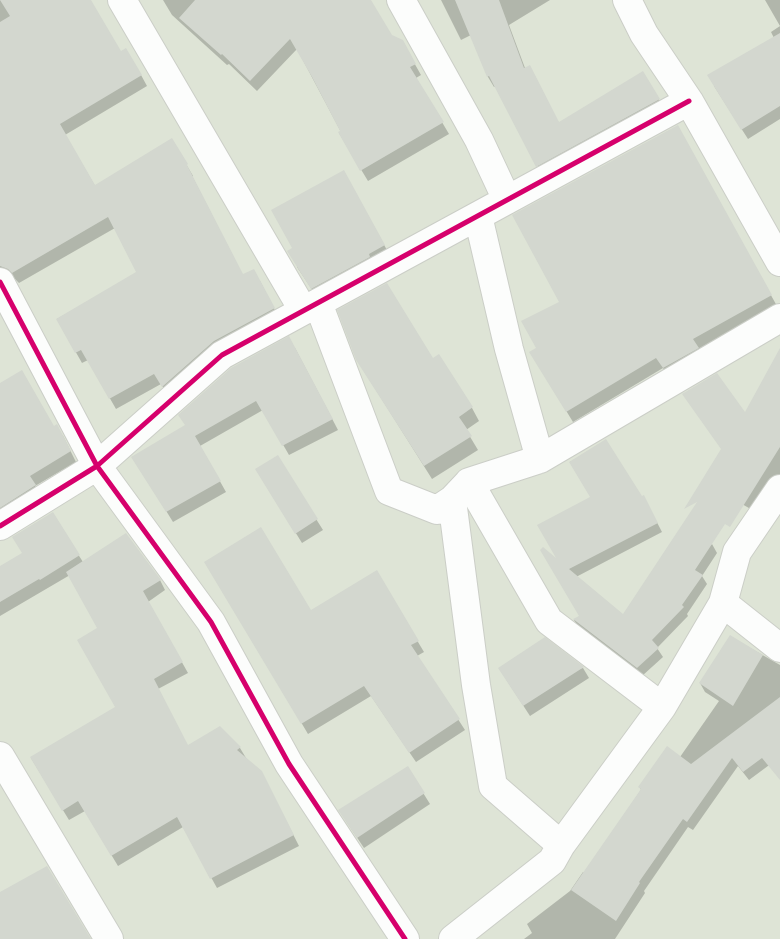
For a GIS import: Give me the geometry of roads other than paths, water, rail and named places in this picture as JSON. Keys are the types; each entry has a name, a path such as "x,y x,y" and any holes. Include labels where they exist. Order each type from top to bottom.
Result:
{"street":[{"path":"122,0 310,307 390,491 436,510 460,491 540,459 780,318"},
{"path":"401,0 479,140 507,200"},
{"path":"627,0 644,34 689,101 780,262"},
{"path":"0,526 96,466 222,355 689,101"},
{"path":"478,216 509,349 540,459"},
{"path":"0,282 96,466 211,622 289,764 405,939"},
{"path":"453,939 552,861 561,845 662,707 723,604 737,552 780,489"},
{"path":"460,491 550,621 662,707"},
{"path":"460,491 476,684 492,786 561,845"},
{"path":"723,604 780,648"},
{"path":"0,756 109,939"}]}
